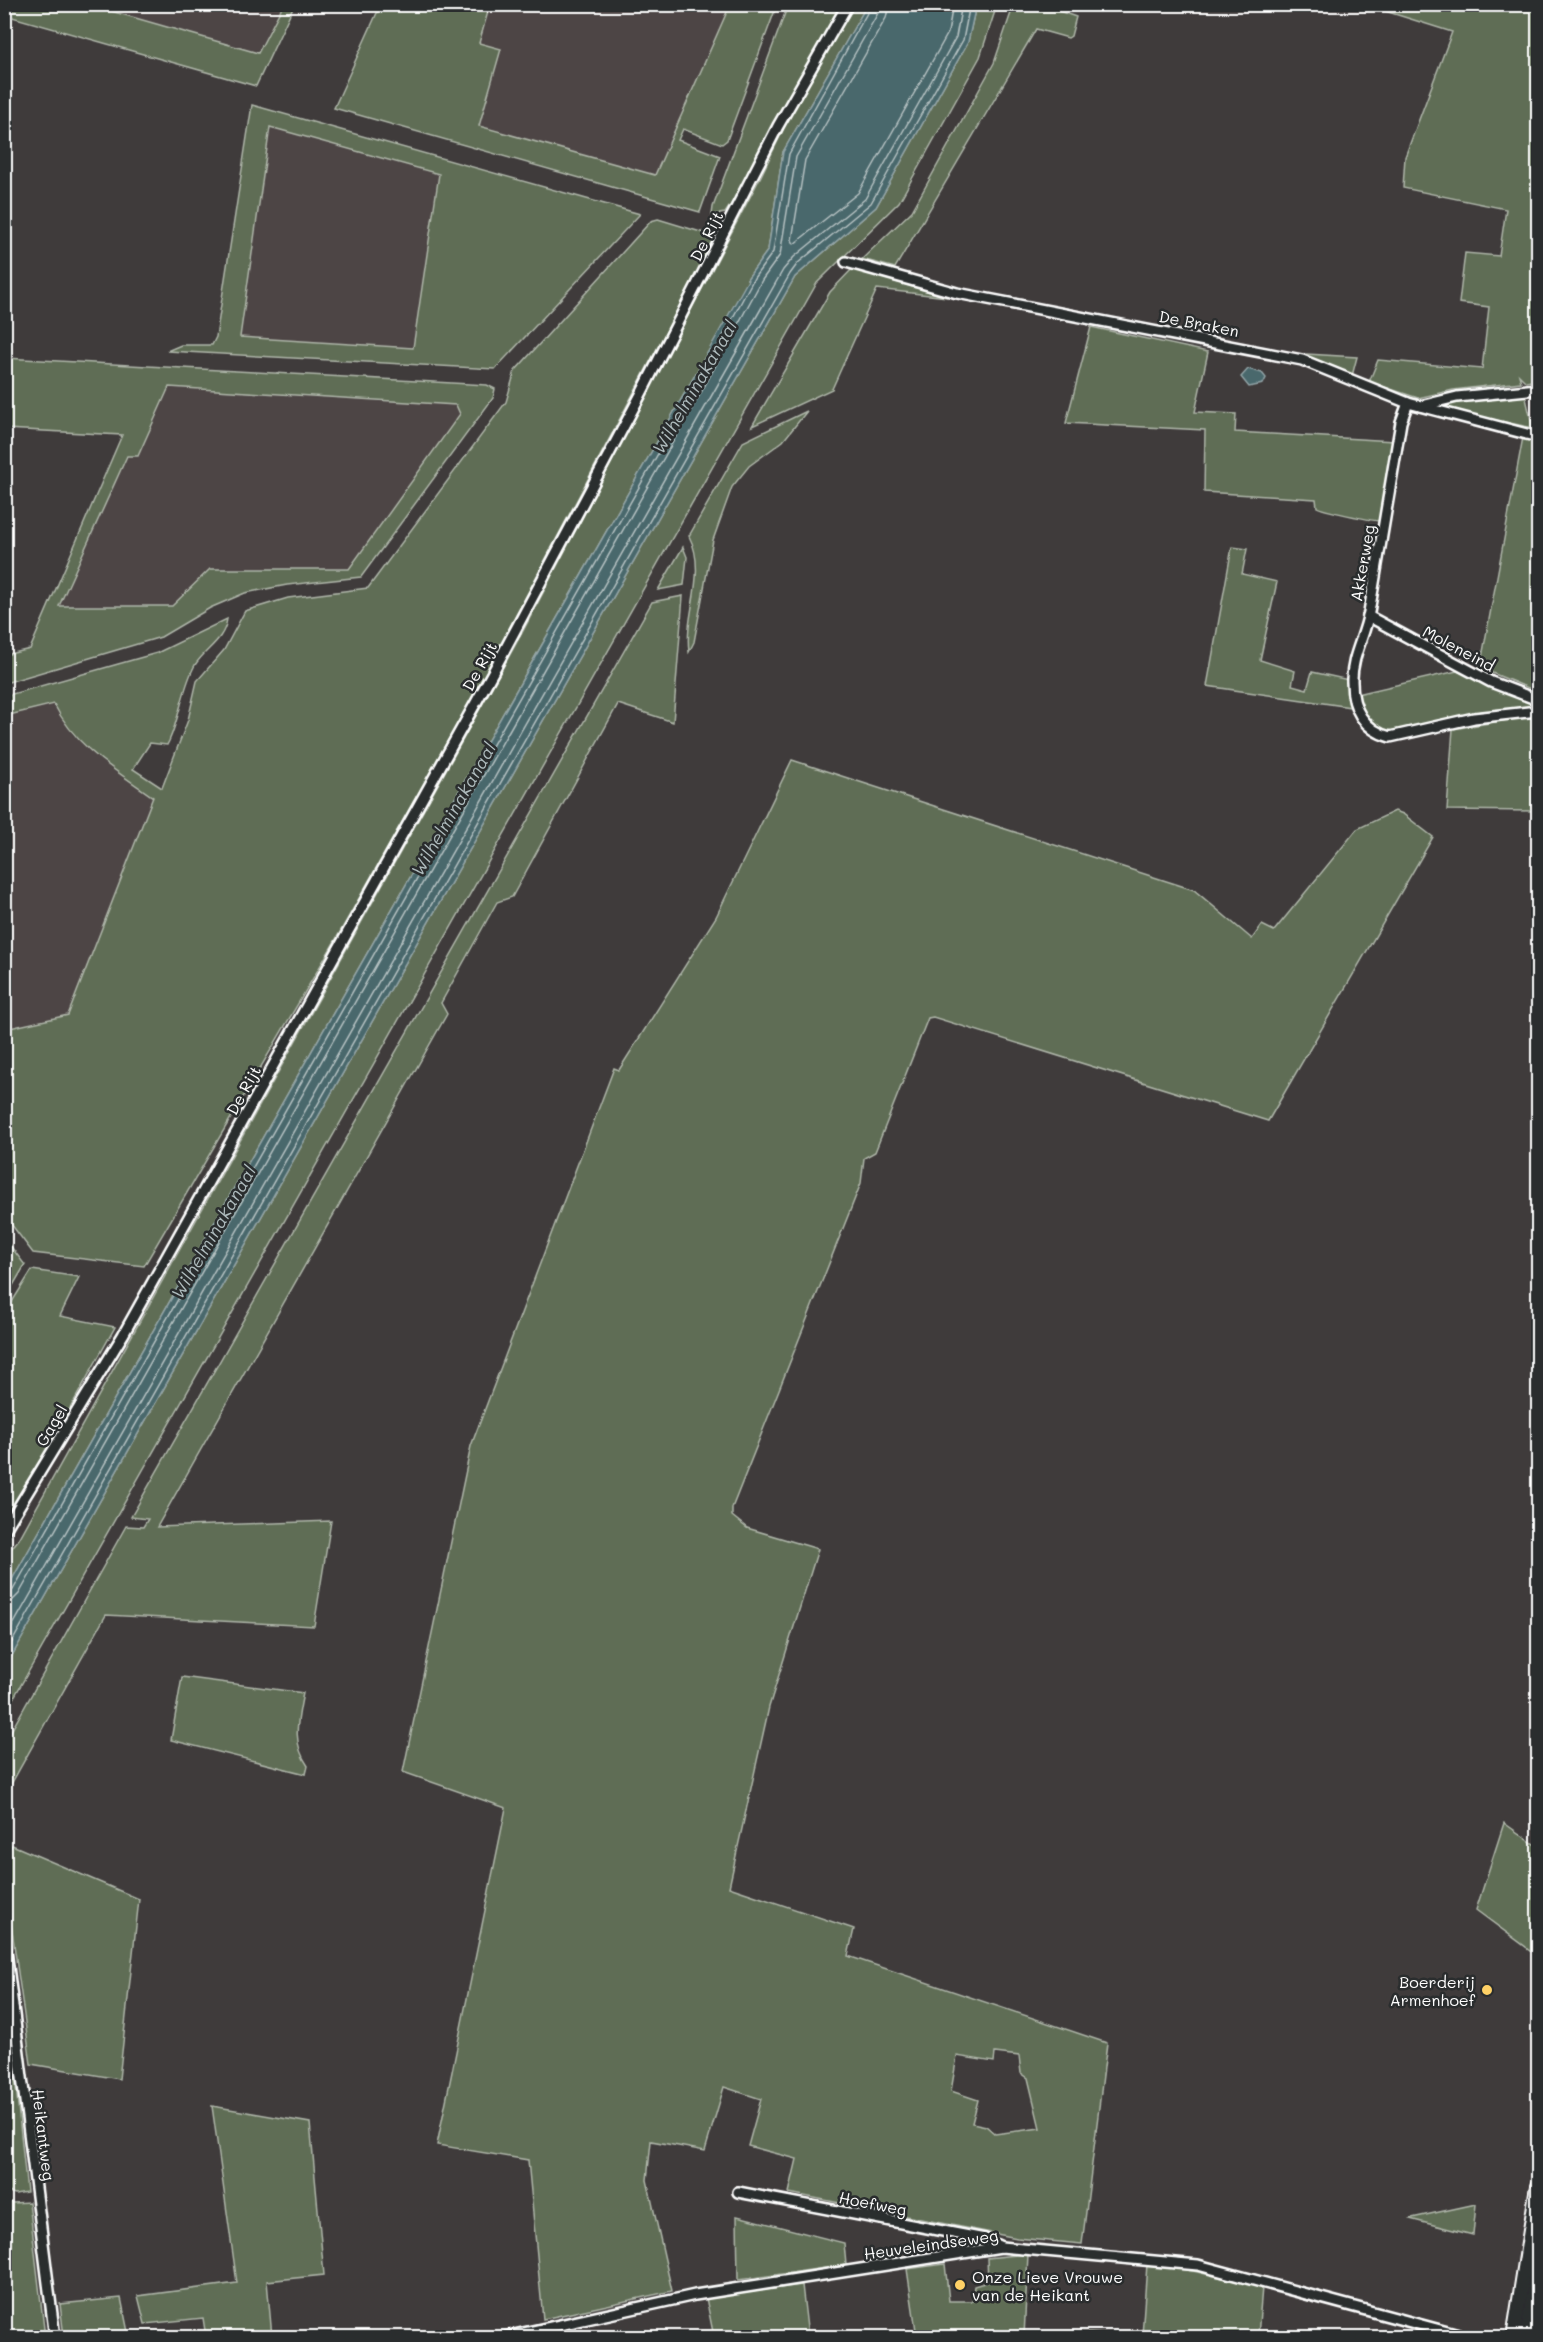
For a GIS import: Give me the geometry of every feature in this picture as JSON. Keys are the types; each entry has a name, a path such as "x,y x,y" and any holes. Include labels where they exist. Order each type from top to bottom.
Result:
{"main road":[{"path":"1514,2337 1539,2186"},
{"path":"1527,2337 1539,2264"}],"street":[{"name":"De Rijt","path":"123,1335 493,672 640,396 783,118 848,4"},
{"name":"De Braken","path":"846,262 957,293 1302,360 1413,405 1539,437"},
{"path":"1413,405 1457,397 1539,389"},
{"name":"Akkerweg","path":"1413,405 1401,422 1368,616 1355,654 1352,682 1354,701 1366,725 1377,733 1390,737 1474,718 1539,711"},
{"name":"Moleneind","path":"1368,616 1491,682 1539,700"},
{"name":"Gagel","path":"4,1531 123,1335"},
{"name":"Heikantweg","path":"4,1935 55,2337"},
{"name":"Hoefweg","path":"738,2192 985,2239 1001,2247"},
{"name":"Heuveleindseweg","path":"501,2337 695,2295 1001,2247 1198,2265 1232,2272 1470,2337"}],"shaded area":[{"path":"90,5 283,5 259,53"},
{"path":"490,5 730,5 656,175 479,126 501,50 479,43"},
{"path":"270,127 439,174 413,348 240,338"},
{"path":"169,386 457,405 460,414 349,569 210,569 172,607 58,606 127,456 138,456"},
{"path":"54,704 73,735 115,771 154,796 68,1016 5,1029 4,716"}],"green space":[{"path":"381,4 490,5 479,43 501,49 479,126 655,175 730,5 777,5 727,140 722,144 683,129 678,140 720,156 700,212 334,108"},
{"path":"1014,4 1042,5 1076,17 1071,36 1068,38 1036,29 895,268 862,259 912,211 994,63"},
{"path":"4,5 90,5 258,53 283,5 294,5 256,86 5,15"},
{"path":"788,5 840,5 732,203 725,213 712,215 713,207"},
{"path":"855,5 867,5 783,152 768,250 747,279 749,280 5,1592 5,1556 19,1539 522,633 761,176 798,99"},
{"path":"976,5 997,5 980,57 899,202 817,283 5,1713 5,1668 795,277 876,207 968,42"},
{"path":"1366,5 1538,5 1538,380 1526,382 1519,375 1521,382 1453,390 1418,398 1369,382 1378,360 1482,369 1489,307 1459,303 1465,253 1499,256 1506,209 1403,188 1405,157 1452,32"},
{"path":"252,105 640,214 495,369 167,351 181,345 212,345 216,337","holes":["270,127 439,174 413,348 240,337"]},
{"path":"658,219 704,233 715,239 478,687 336,939 144,1266 33,1253 5,1216 5,1029 68,1015 153,797 85,745 73,733 54,704 5,716 5,696 157,653 227,619 222,633 199,659 191,673 167,745 150,743 133,769 162,788 188,720 197,681 224,650 245,611 288,598 368,588 506,402 515,371 651,221"},
{"path":"852,269 947,297 877,289 832,389 752,426 830,292"},
{"path":"1091,327 1208,352 1195,412 1236,414 1235,432 1394,441 1380,521 1317,507 1316,499 1204,492 1205,430 1066,423"},
{"path":"1306,354 1357,357 1352,376 1303,357"},
{"path":"5,358 487,385 495,389 493,398 361,577 287,585 245,593 210,608 161,637 5,683 5,655 30,649 122,435 5,429","holes":["169,387 456,405 460,414 349,569 210,569 172,606 59,606 127,456 138,456"]},
{"path":"1525,394 1533,428 1436,407 1456,401"},
{"path":"807,411 783,441 749,466 732,487 713,540 694,642 689,652 688,637 696,564 689,536 743,442"},
{"path":"1523,437 1538,444 1538,692 1480,668"},
{"path":"683,547 687,557 684,585 658,590"},
{"path":"1232,547 1247,549 1242,574 1277,582 1260,660 1295,671 1292,685 1307,689 1312,672 1349,680 1351,707 1207,686"},
{"path":"683,596 673,722 618,704 512,897 497,902 441,1003 447,1014 157,1527 331,1521 314,1626 106,1615 5,1795 5,1742 126,1526 143,1527 148,1519 131,1517 652,602"},
{"path":"1457,671 1537,705 1393,732 1379,728 1369,719 1357,694"},
{"path":"1538,715 1537,811 1447,810 1453,729"},
{"path":"792,760 1194,890 1252,939 1262,925 1274,931 1357,829 1395,811 1403,814 1433,837 1268,1121 933,1017 928,1018 875,1152 864,1158 861,1183 732,1508 732,1516 747,1528 818,1549 769,1707 729,1887 854,1929 848,1956 1107,2043 1082,2244 1017,2238 789,2193 797,2159 748,2146 761,2099 724,2087 705,2151 651,2141 647,2180 672,2291 543,2319 528,2160 437,2145 506,1808 403,1772 471,1446 614,1068 619,1070 716,917","holes":["995,2053 1019,2056 1021,2073 1028,2078 1040,2128 995,2134 986,2126 972,2123 978,2100 951,2091 957,2056 994,2062"]},
{"path":"5,1239 25,1265 5,1299"},
{"path":"32,1270 79,1277 60,1316 115,1327 5,1526 5,1313"},
{"path":"182,1677 303,1693 297,1731 299,1748 308,1766 306,1774 171,1740"},
{"path":"1504,1823 1538,1847 1538,1956 1476,1910"},
{"path":"12,1845 139,1899 119,2079 31,2064 5,1881 5,1855"},
{"path":"5,1981 15,2064 10,2062 5,2049"},
{"path":"15,2077 27,2192 15,2194 5,2191 7,2125 5,2089"},
{"path":"212,2106 310,2123 324,2275 267,2281 272,2337 206,2337 203,2318 145,2324 138,2296 237,2283"},
{"path":"5,2200 13,2203 29,2202 45,2337 5,2337"},
{"path":"1476,2204 1473,2235 1410,2219 1412,2218"},
{"path":"737,2216 844,2243 846,2265 738,2280"},
{"path":"1028,2254 1024,2337 917,2337 907,2269 945,2264 949,2301 972,2301 974,2286 988,2282 987,2258"},
{"path":"1147,2264 1193,2271 1262,2287 1258,2336 1261,2337 1069,2338 1069,2332 1142,2336"},
{"path":"802,2285 808,2337 714,2337 706,2298"},
{"path":"121,2298 129,2337 64,2337 60,2304"}],"water":[{"name":"Wilhelminakanaal","path":"867,5 976,5 968,42 876,207 795,277 5,1668 5,1592 691,382 747,279 768,250 783,152"},
{"path":"1248,369 1262,373 1266,378 1263,384 1249,387 1241,377"}],"place":[{"name":"Boerderij Armenhoef","path":"1487,1990"},
{"name":"Onze Lieve Vrouwe van de Heikant","path":"960,2285"}]}
